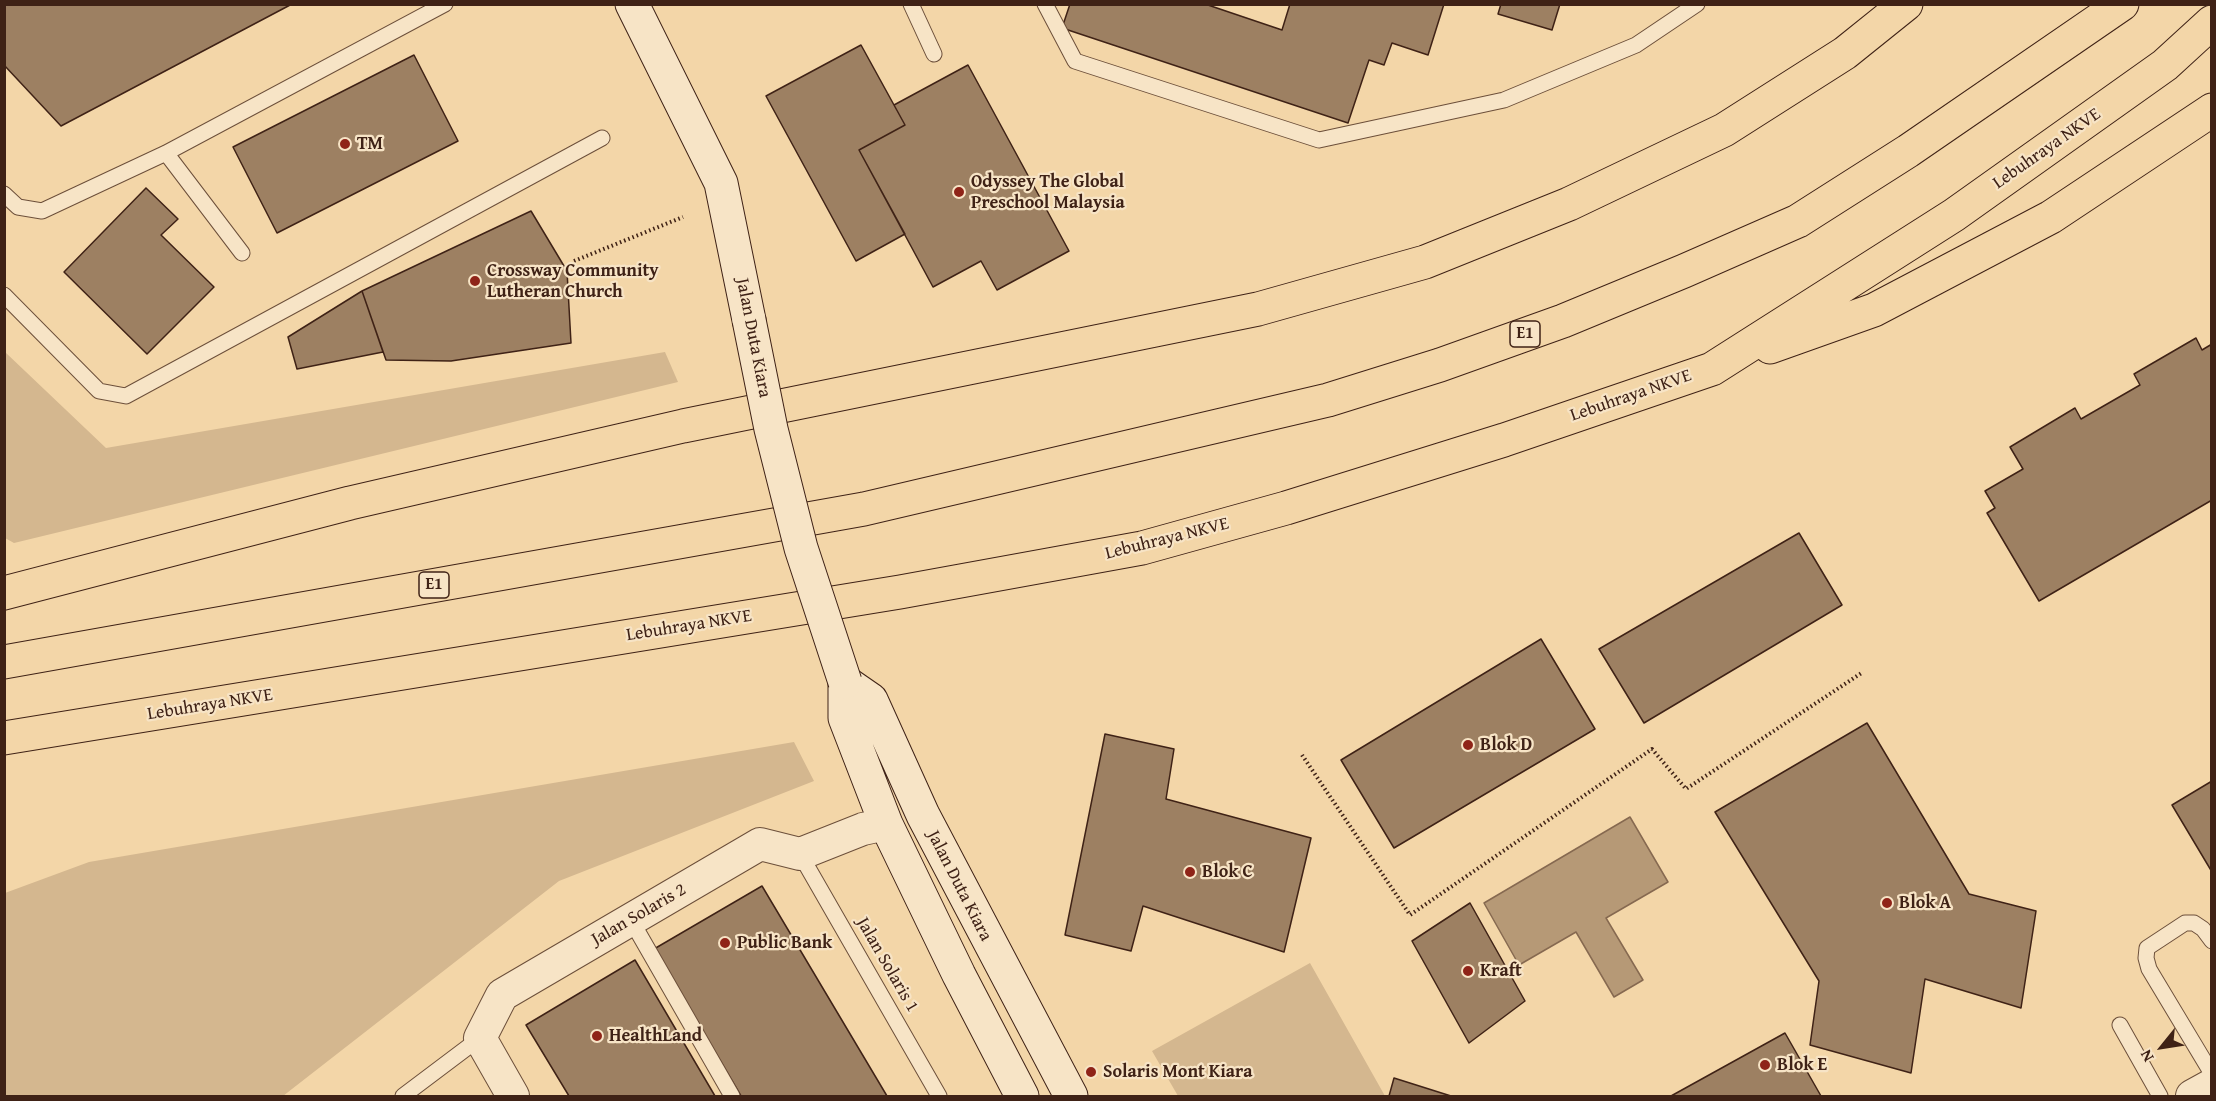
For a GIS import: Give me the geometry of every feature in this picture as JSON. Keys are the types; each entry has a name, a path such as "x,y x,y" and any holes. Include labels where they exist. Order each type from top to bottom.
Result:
{"highway":[{"path":"4,593 350,503 683,426 1258,309 1425,262 1569,204 1724,130 1845,53 1906,4"},
{"name":"E1","path":"4,662 864,508 1328,400 1440,365 1563,321 1684,271 1798,220 1908,152 2121,4"},
{"name":"Lebuhraya NKVE","path":"4,738 900,592 1142,548 1286,508 1482,447 1712,369 1954,215 2165,65 2211,22"},
{"path":"1712,369 1874,310 2051,216 2211,110"}],"main road":[{"name":"Jalan Duta Kiara","path":"632,4 721,183 771,429 801,548 845,682 845,718 886,824 959,975 1022,1096"},
{"name":"Jalan Duta Kiara","path":"845,682 871,700 928,825 1071,1096"}],"street":[{"path":"800,854 863,829 886,824"},
{"name":"Jalan Solaris 2","path":"480,1038 502,995 760,844 800,854"},
{"path":"480,1038 513,1096"},
{"path":"2192,1096 2211,1085"}],"lane":[{"path":"4,194 18,207 42,211 166,153 445,4"},
{"path":"911,4 934,54"},
{"path":"1045,4 1075,61 1319,140 1504,100 1636,45 1697,4"},
{"path":"4,295 99,391 126,396 602,138"},
{"path":"166,153 242,253"},
{"name":"Jalan Solaris 1","path":"800,854 939,1096"},
{"path":"631,920 732,1096"},
{"path":"2211,941 2204,929 2194,923 2185,923 2147,948 2146,958 2149,969 2211,1074"},
{"path":"2120,1024 2160,1096"},
{"path":"403,1096 480,1038"}],"path":[{"path":"574,261 683,218"},
{"path":"1302,755 1410,915 1652,749 1686,789 1863,672"}],"shaded area":[{"path":"5,352 106,448 665,352 678,382 14,543 5,538"},
{"path":"794,742 814,781 559,881 283,1096 5,1096 5,893 89,862"},
{"path":"1630,817 1668,882 1606,918 1643,980 1614,997 1576,932 1519,965 1484,903"},
{"path":"1310,963 1385,1096 1178,1096 1152,1051"}],"building":[{"path":"4,4 292,4 61,126 4,65"},
{"path":"1070,4 1205,4 1282,30 1290,4 1444,4 1428,55 1392,43 1384,65 1369,60 1348,123 1062,28"},
{"path":"1501,4 1560,4 1552,30 1498,14"},
{"path":"861,45 905,125 859,150 905,234 856,261 766,96"},
{"name":"TM","path":"414,55 458,141 277,233 233,147"},
{"name":"Odyssey The Global Preschool Malaysia","path":"968,65 1069,251 997,290 981,261 933,287 859,150 905,125 894,105"},
{"path":"146,188 178,219 161,235 214,287 147,354 64,272"},
{"name":"Crossway Community Lutheran Church","path":"531,211 567,271 571,343 451,361 386,360 362,291"},
{"path":"362,291 383,352 297,369 288,337"},
{"path":"2196,338 2202,350 2212,344 2212,500 2039,601 1987,513 1995,508 1985,491 2023,469 2010,447 2075,408 2081,419 2140,385 2134,374"},
{"path":"1799,533 1842,605 1644,723 1599,649"},
{"name":"Blok D","path":"1541,639 1595,729 1394,848 1341,760"},
{"name":"Blok A","path":"1867,723 1969,894 2036,911 2021,1008 1925,979 1911,1073 1810,1045 1819,981 1715,812"},
{"name":"Blok C","path":"1105,734 1174,749 1166,799 1311,838 1284,952 1143,906 1131,951 1065,935"},
{"path":"2212,781 2212,872 2172,805"},
{"path":"762,886 887,1096 741,1096 654,949"},
{"name":"Kraft","path":"1470,903 1525,1001 1469,1043 1412,941"},
{"path":"635,960 715,1096 569,1096 526,1025"},
{"name":"Blok E","path":"1785,1033 1821,1096 1671,1096"},
{"path":"1394,1078 1451,1096 1389,1096"}],"place":[{"name":"TM","path":"345,144"},
{"name":"Odyssey The Global Preschool Malaysia","path":"959,192"},
{"name":"Crossway Community Lutheran Church","path":"475,281"},
{"name":"Blok D","path":"1468,745"},
{"name":"Blok C","path":"1190,872"},
{"name":"Blok A","path":"1887,903"},
{"name":"Public Bank","path":"725,943"},
{"name":"Kraft","path":"1468,971"},
{"name":"HealthLand","path":"597,1036"},
{"name":"Blok E","path":"1765,1065"},
{"name":"Solaris Mont Kiara","path":"1091,1072"}]}
